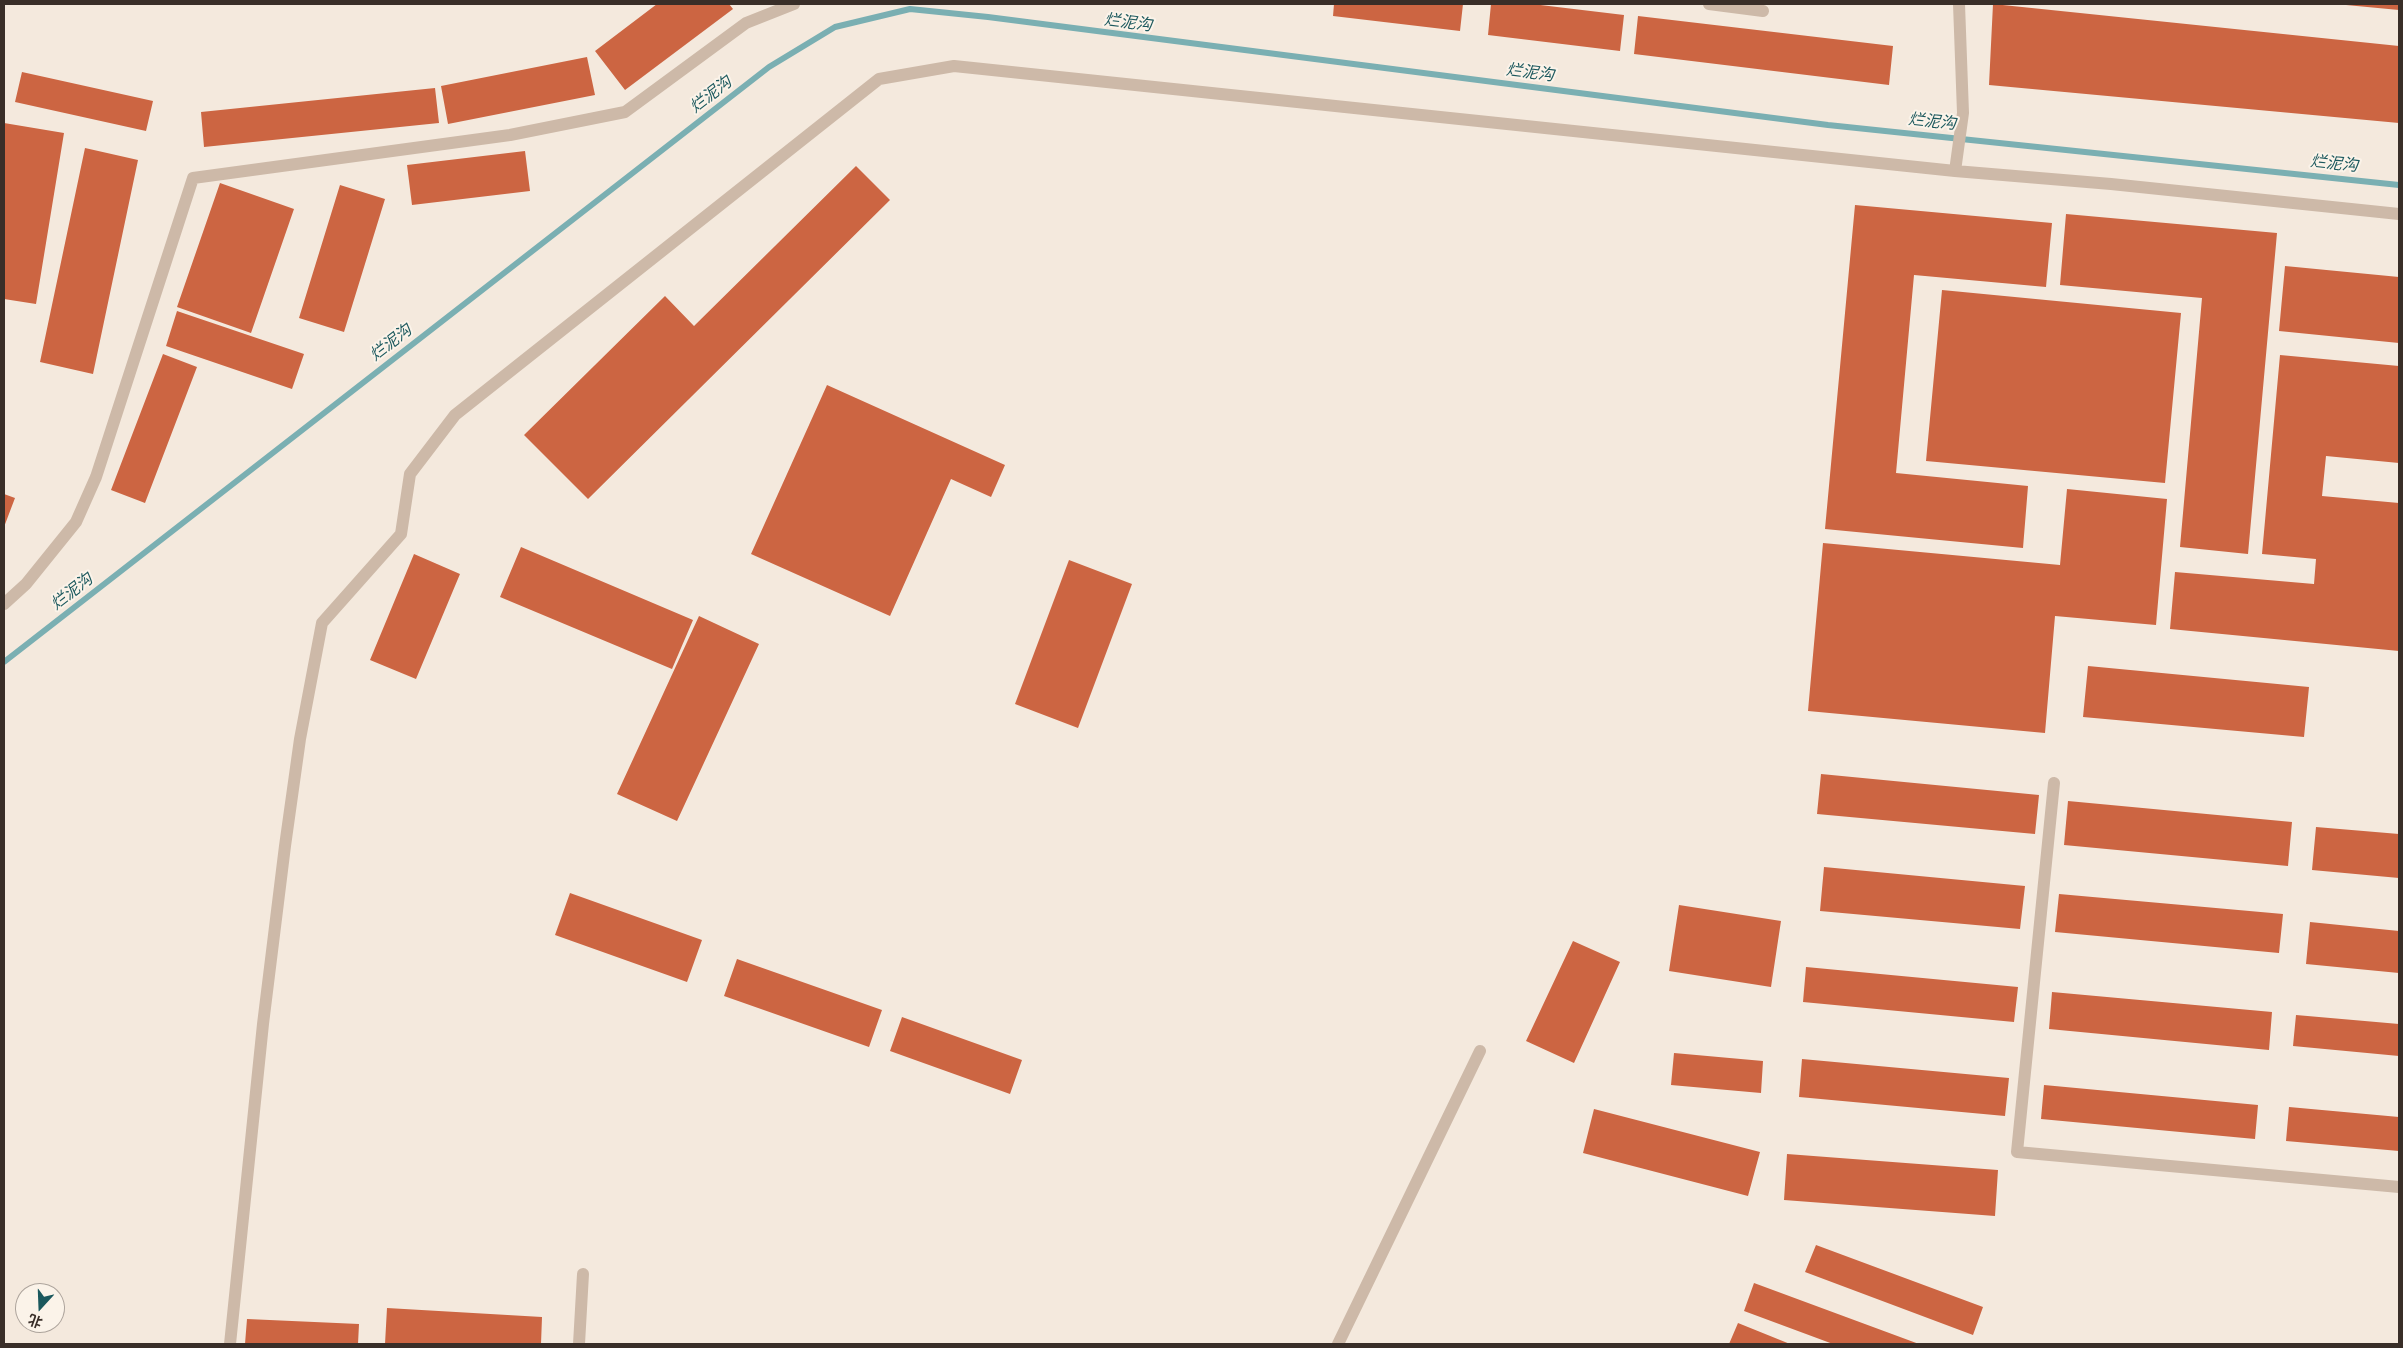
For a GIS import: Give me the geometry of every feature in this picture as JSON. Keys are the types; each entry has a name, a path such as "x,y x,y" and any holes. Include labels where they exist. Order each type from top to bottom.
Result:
{"street":[{"path":"4,604 26,584 76,522 96,477 193,178 510,135 625,112 746,23 794,4"},
{"path":"1709,4 1763,11"},
{"path":"1955,171 1963,112 1960,4"},
{"path":"230,1344 263,1024 284,846 300,739 322,623 401,534 410,474 455,416 878,79 954,66 1955,171 2111,184 2399,214"},
{"path":"2054,783 2017,1152 2399,1187"},
{"path":"1338,1344 1480,1051"},
{"path":"579,1344 583,1274"}],"building":[{"path":"657,4 729,4 733,9 625,90 595,51"},
{"path":"1334,4 1463,4 1460,31 1333,16"},
{"path":"1491,4 1532,4 1624,15 1620,51 1488,35"},
{"path":"1993,4 2399,46 2399,123 1989,85"},
{"path":"2399,4 2399,10 2346,5"},
{"path":"1638,16 1893,46 1889,85 1634,54"},
{"path":"587,57 595,95 448,124 441,86"},
{"path":"22,72 153,101 146,131 15,102"},
{"path":"435,88 439,123 204,147 201,112"},
{"path":"4,123 64,133 36,304 4,299"},
{"path":"85,148 138,160 93,374 40,362"},
{"path":"525,151 530,191 412,205 407,165"},
{"path":"856,166 890,200 588,499 524,435 665,296 694,326"},
{"path":"220,183 294,209 251,333 177,307"},
{"path":"340,185 385,199 344,332 299,318"},
{"path":"1855,205 2052,223 2046,287 1914,275 1896,473 2028,486 2023,548 1825,529"},
{"path":"2066,214 2277,233 2248,554 2180,547 2202,298 2060,285"},
{"path":"2285,266 2399,277 2399,343 2279,331"},
{"path":"1942,290 2181,313 2165,483 1926,461"},
{"path":"177,311 304,354 292,389 166,346"},
{"path":"163,354 197,367 145,503 111,490"},
{"path":"2280,355 2399,366 2399,463 2326,456 2322,496 2399,503 2399,651 2170,629 2175,572 2314,584 2316,559 2262,554"},
{"path":"827,385 1005,465 991,497 951,479 890,616 751,554"},
{"path":"2067,489 2167,499 2156,625 2055,616 2045,733 1808,711 1823,543 2060,565"},
{"path":"4,494 15,498 4,527"},
{"path":"521,547 693,620 672,669 500,597"},
{"path":"414,554 460,574 416,679 370,660"},
{"path":"1069,560 1132,584 1078,728 1015,704"},
{"path":"699,616 759,644 677,821 617,794"},
{"path":"2088,666 2309,687 2304,737 2083,717"},
{"path":"1821,774 2039,795 2035,834 1817,814"},
{"path":"2068,801 2292,822 2288,866 2064,845"},
{"path":"2316,827 2399,834 2399,878 2312,870"},
{"path":"1824,867 2025,886 2020,929 1820,911"},
{"path":"570,893 702,940 687,982 555,935"},
{"path":"2059,894 2283,914 2279,953 2055,932"},
{"path":"1679,905 1781,921 1771,987 1669,971"},
{"path":"2310,922 2399,931 2399,973 2306,964"},
{"path":"1573,941 1620,962 1574,1063 1526,1041"},
{"path":"737,959 882,1010 869,1047 724,996"},
{"path":"1806,967 2018,987 2014,1022 1803,1002"},
{"path":"2052,992 2272,1012 2269,1050 2049,1029"},
{"path":"2296,1015 2399,1024 2399,1056 2293,1046"},
{"path":"902,1017 1022,1060 1010,1094 890,1051"},
{"path":"1674,1053 1763,1061 1761,1093 1671,1085"},
{"path":"1802,1059 2009,1078 2005,1116 1799,1097"},
{"path":"2044,1085 2258,1105 2255,1139 2041,1119"},
{"path":"2289,1107 2399,1117 2399,1151 2286,1141"},
{"path":"1594,1109 1760,1152 1748,1196 1583,1153"},
{"path":"1787,1154 1998,1170 1995,1216 1784,1200"},
{"path":"1816,1245 1983,1307 1973,1335 1805,1272"},
{"path":"1754,1283 1919,1344 1833,1344 1744,1311"},
{"path":"387,1308 542,1317 541,1344 385,1344"},
{"path":"247,1319 359,1324 358,1344 245,1344"},
{"path":"1738,1323 1790,1344 1729,1344"}],"waterway":[{"name":"烂泥沟","path":"4,662 769,67 835,27 910,9 988,17 1828,125 2399,185"}]}
